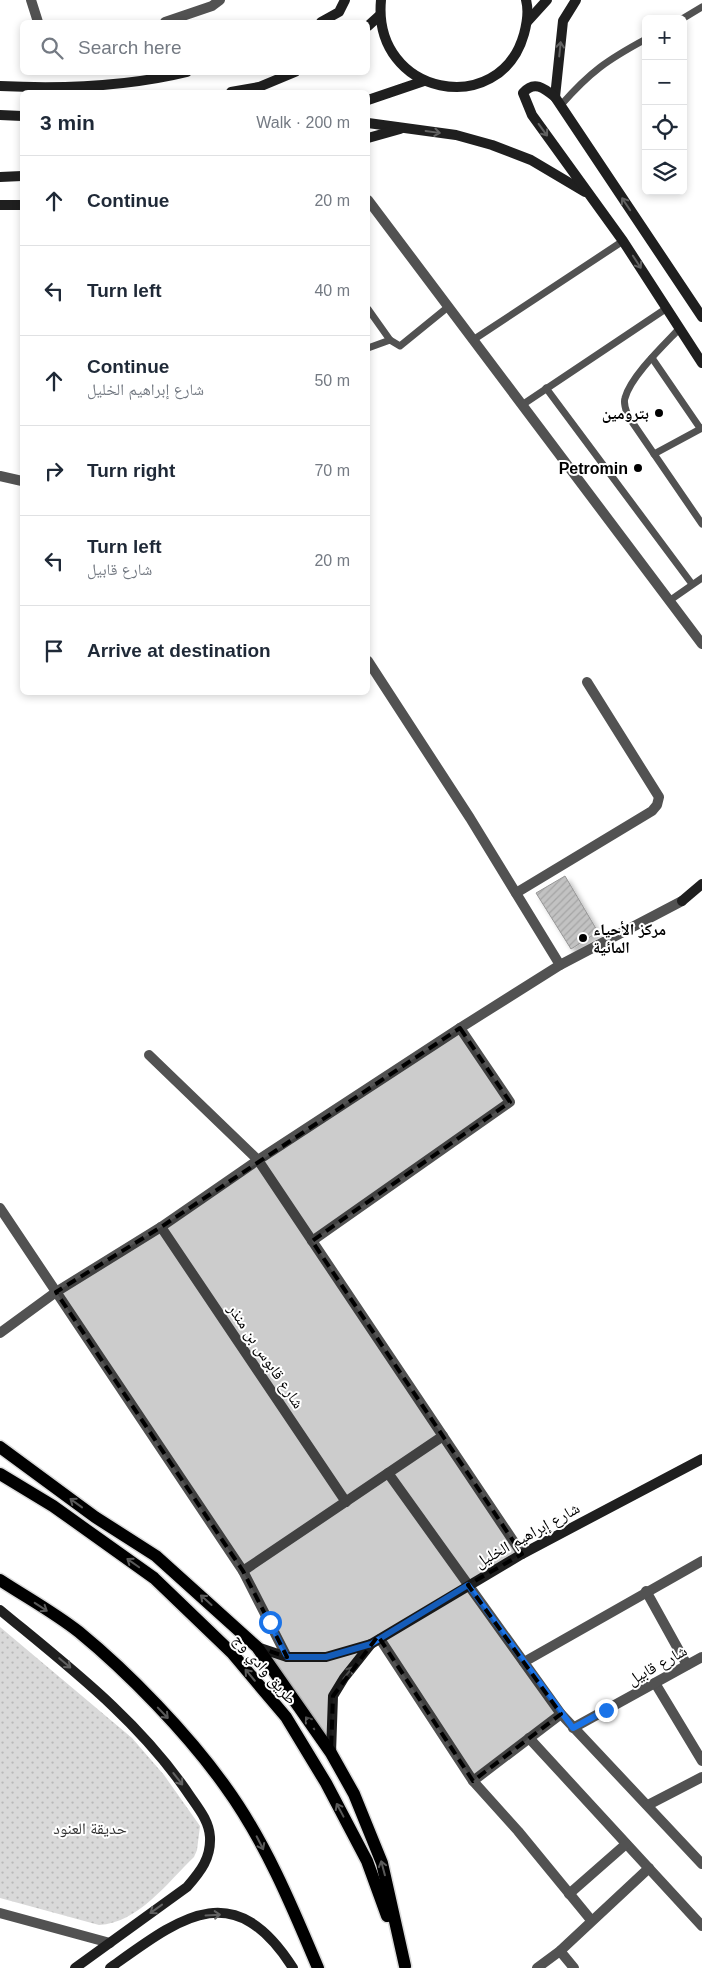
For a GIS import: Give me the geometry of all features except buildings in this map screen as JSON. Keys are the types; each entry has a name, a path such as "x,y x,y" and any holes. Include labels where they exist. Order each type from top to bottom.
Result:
{"main road":[{"path":"0,1447 95,1517 156,1556 257,1647 331,1753 354,1794 382,1863 405,1967"},
{"name":"طريق وادي وج","path":"0,1474 53,1506 154,1578 232,1653 286,1717 326,1783 367,1861 405,1967"},
{"path":"0,1580 78,1631 121,1670 185,1736 226,1786 255,1833 293,1907 318,1968"}],"street":[{"path":"31,0 37,20"},
{"path":"171,20 212,6 220,0"},
{"path":"325,20 339,12 345,0"},
{"path":"381,0 379,16 383,36 392,55 406,70 424,81 446,87 469,86 490,78 508,64 521,44 527,22 526,0"},
{"path":"527,22 547,0"},
{"path":"558,101 563,21 576,0"},
{"path":"370,24 379,16"},
{"path":"0,86 61,87 109,85 175,75"},
{"path":"242,90 259,87 287,75"},
{"path":"370,99 424,81"},
{"path":"702,317 558,101 541,87 534,85 523,93 532,115 624,241 702,363"},
{"path":"61,87 73,90"},
{"path":"0,115 20,116"},
{"path":"370,124 456,135 492,145 531,160 588,193"},
{"path":"370,137 406,128"},
{"path":"0,177 20,176"},
{"path":"370,203 702,644"},
{"path":"0,205 20,205"},
{"path":"0,476 20,481"},
{"path":"370,664 413,728 560,966"},
{"path":"516,893 652,811 658,805 659,797 587,682"},
{"path":"0,1333 56,1292 161,1228 258,1160 460,1028 560,966 682,900 702,884"},
{"path":"682,900 702,894"},
{"path":"312,1241 510,1102 460,1028"},
{"path":"149,1055 258,1160 522,1554"},
{"path":"0,1208 244,1571 287,1657"},
{"name":"شارع قابوس بن منذر","path":"161,1228 346,1502"},
{"path":"244,1571 443,1436"},
{"name":"شارع إبراهيم الخليل","path":"376,1642 522,1554 702,1459"},
{"path":"388,1473 561,1714 702,1864"},
{"path":"524,1662 702,1560"},
{"path":"646,1591 687,1665"},
{"path":"0,1610 103,1695 143,1734 185,1787 206,1819 210,1835 209,1854 202,1870 187,1887 75,1968"},
{"path":"257,1647 287,1657 326,1657 376,1642"},
{"path":"331,1753 333,1696 344,1678 376,1642"},
{"path":"376,1642 473,1781 591,1920"},
{"name":"شارع قابيل","path":"573,1728 702,1657"},
{"path":"655,1683 702,1761"},
{"path":"473,1781 561,1714"},
{"path":"530,1738 702,1926"},
{"path":"648,1805 702,1777"},
{"path":"570,1894 626,1844"},
{"path":"537,1968 560,1951 591,1920 649,1868"},
{"path":"0,1913 110,1943"},
{"path":"110,1968 167,1928 189,1918 213,1914 233,1915 252,1922 270,1938 293,1968"},
{"path":"560,1951 574,1968"}],"lane":[{"path":"687,16 702,7"},
{"path":"558,101 606,61 642,41"},
{"path":"473,340 624,241"},
{"path":"370,313 390,340 400,346 448,307"},
{"path":"522,405 667,308"},
{"path":"680,328 652,358 628,389 624,400 628,416 702,524"},
{"path":"370,347 390,340"},
{"path":"652,358 701,428 654,454"},
{"path":"546,388 692,584"},
{"path":"669,600 702,578"}],"highlighted area":[{"path":"460,1028 510,1102 312,1241 522,1554 468,1585 561,1714 473,1781 378,1636 333,1696 331,1753 257,1647 287,1657 243,1571 56,1292 161,1227"}],"green space":[{"name":"حديقة العنود","path":"0,1627 132,1738 164,1775 200,1826 197,1850 194,1857 151,1900 126,1917 113,1923 99,1925 0,1898"}],"place":[{"name":"بترومين","path":"659,413"},
{"name":"Petromin","path":"638,468"},
{"name":"مركز الأحياء المائية","path":"583,938"}],"route":[{"path":"270,1622 287,1657 326,1657 371,1644 468,1585 573,1728 606,1710"}]}
